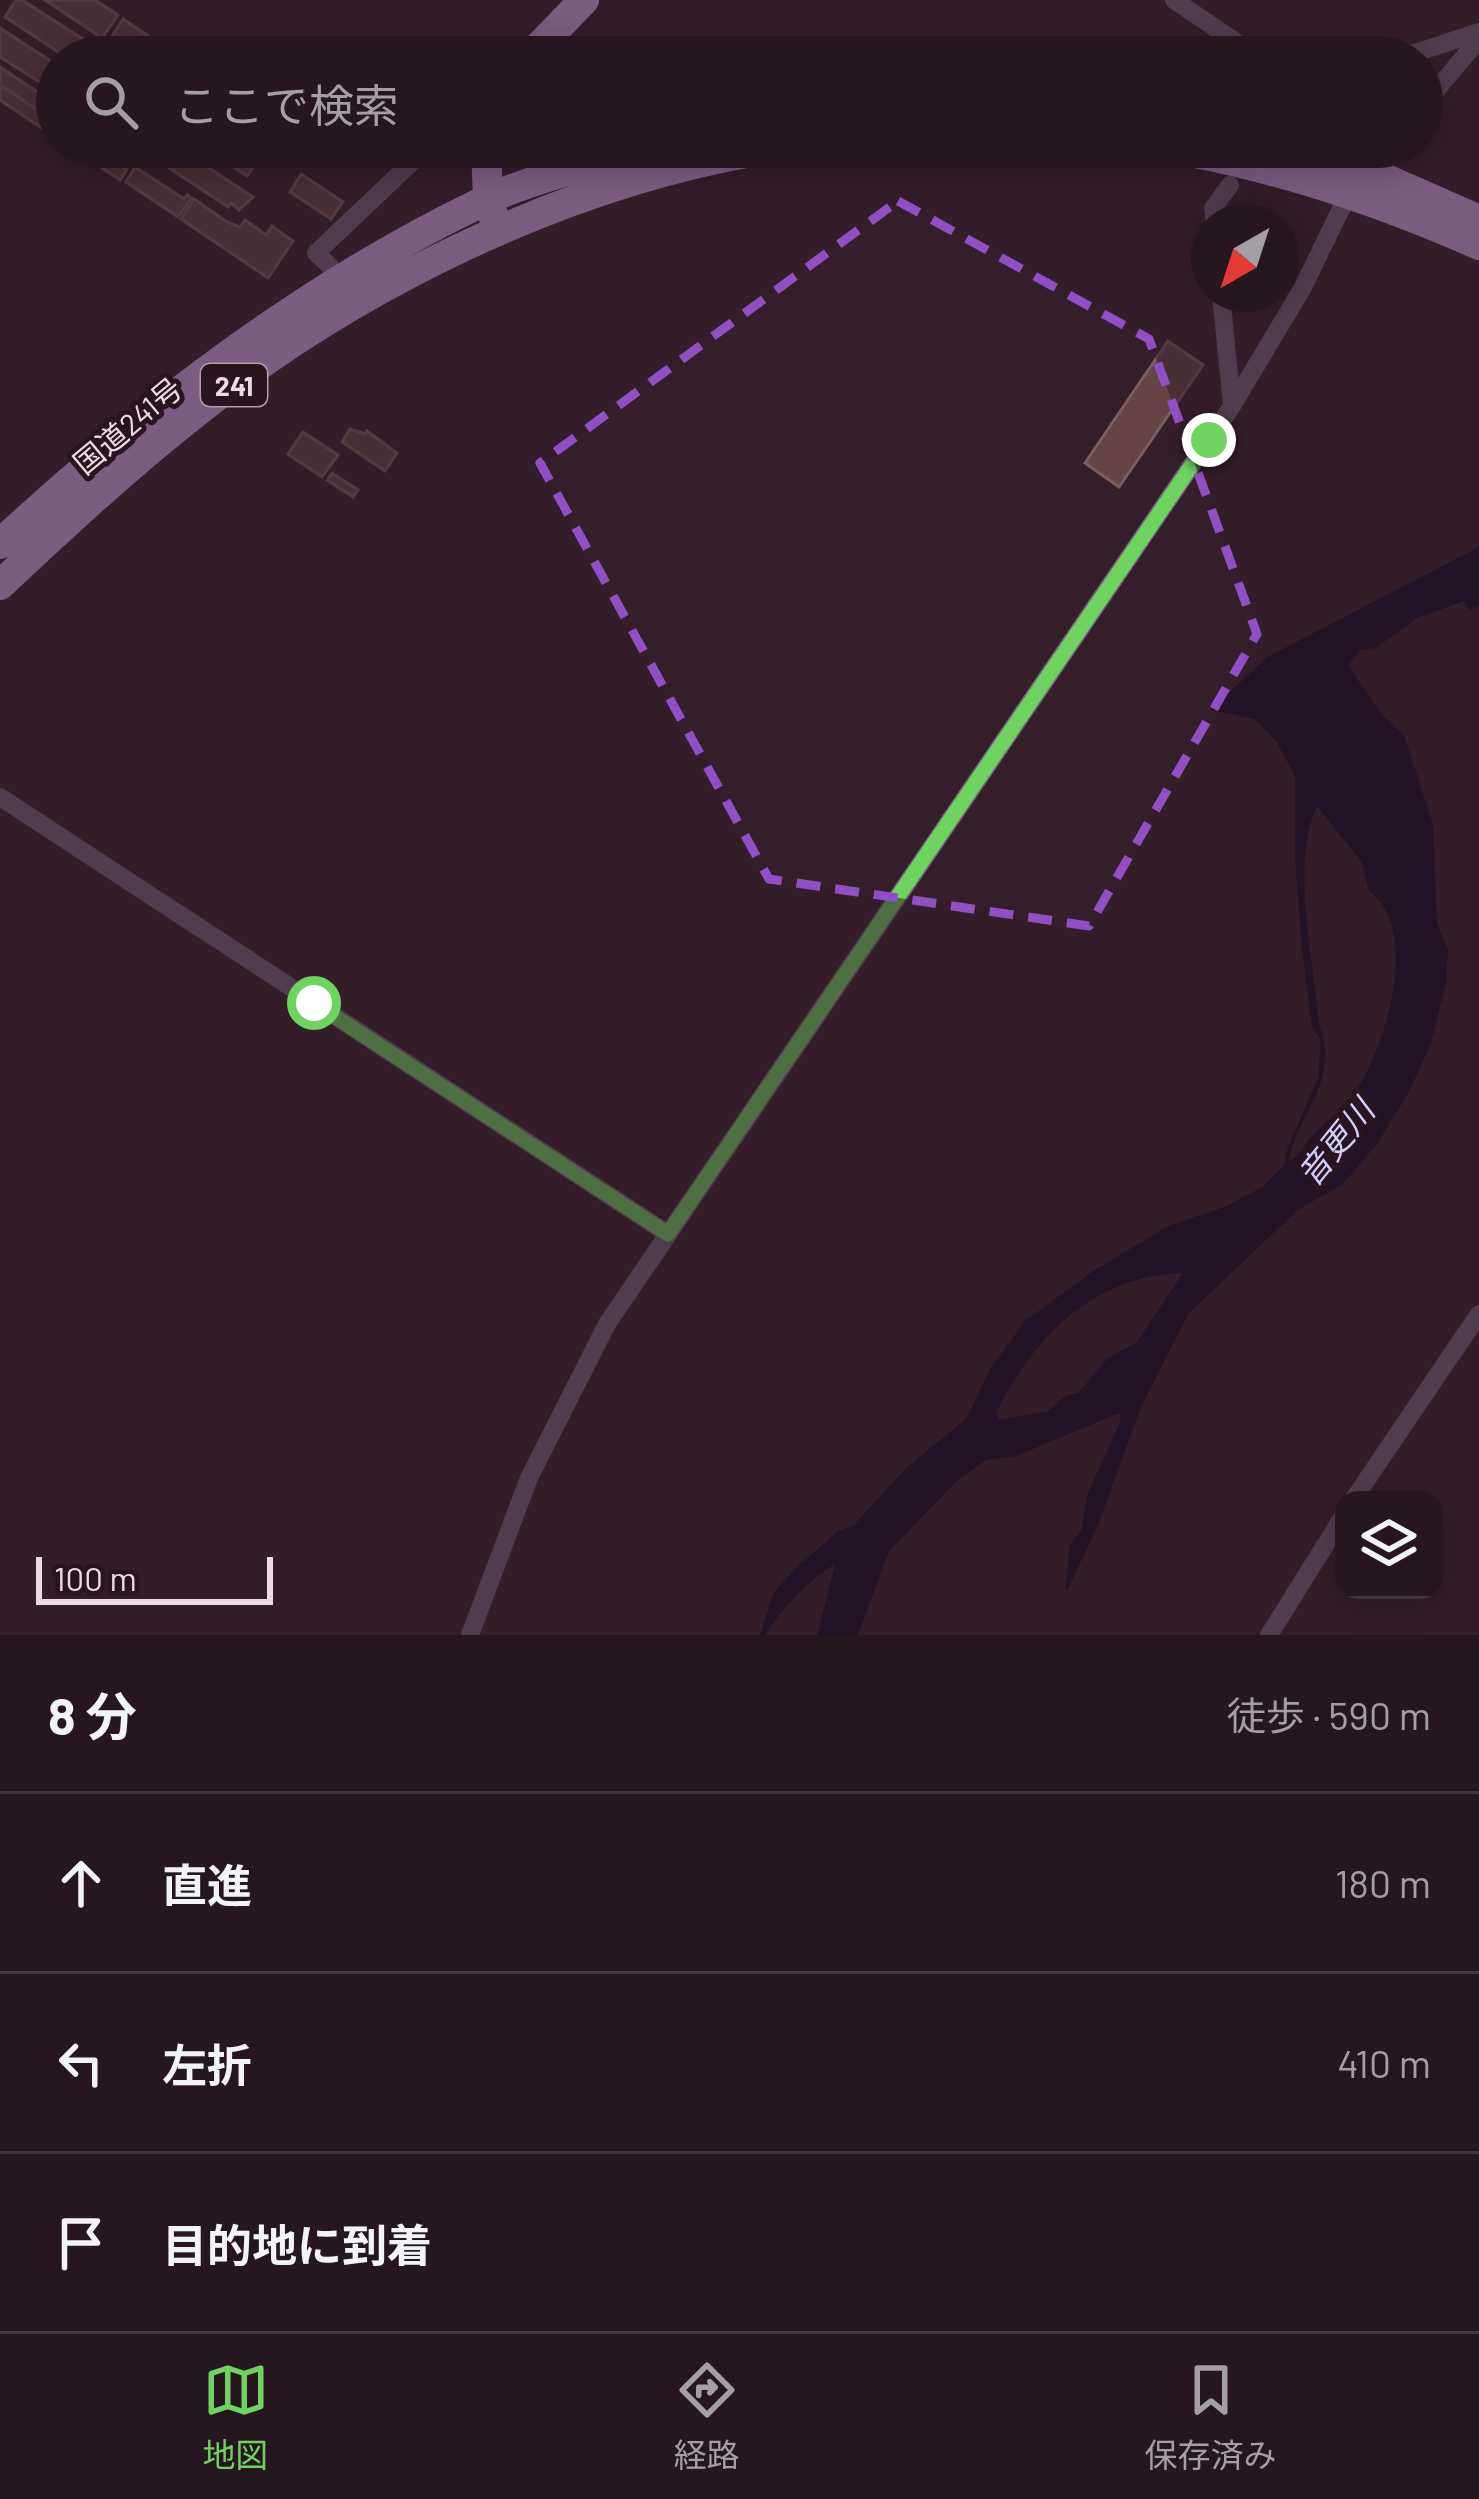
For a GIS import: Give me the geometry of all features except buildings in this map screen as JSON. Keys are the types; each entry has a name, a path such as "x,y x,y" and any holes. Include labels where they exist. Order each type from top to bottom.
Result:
{"highway":[{"path":"549,36 584,0"},
{"path":"487,168 488,199 498,230"},
{"name":"国道241号","path":"0,544 123,439 266,328 351,272 488,199 589,168"},
{"name":"国道241号","path":"0,585 186,420 290,345 498,230 683,168"},
{"path":"1266,168 1359,183"},
{"path":"1326,168 1401,198 1479,220"},
{"path":"1401,198 1479,245"}],"street":[{"path":"1174,0 1227,36"},
{"path":"1443,45 1479,35"},
{"path":"1443,80 1479,35"},
{"path":"330,266 316,253 406,168"},
{"path":"470,1635 529,1478 607,1324 1232,406 1371,168"},
{"path":"1217,204 1230,185"},
{"path":"1223,312 1232,406"},
{"path":"0,797 668,1234"},
{"path":"1359,1491 1479,1314"},
{"path":"1275,1633 1335,1530"}],"highlighted area":[{"path":"898,201 1149,339 1257,634 1089,926 769,879 540,463"}],"water":[{"name":"音更川","path":"1479,547 1479,606 1470,610 1464,601 1417,618 1376,648 1360,650 1348,666 1384,717 1404,735 1433,824 1437,922 1448,950 1446,983 1431,1043 1408,1094 1377,1144 1343,1184 1298,1210 1188,1314 1141,1407 1098,1525 1068,1589 1070,1544 1081,1531 1087,1495 1121,1420 1119,1413 1014,1457 986,1460 957,1481 889,1551 858,1635 817,1635 835,1564 805,1587 765,1635 760,1635 774,1592 797,1567 838,1531 854,1525 906,1468 967,1418 990,1369 1025,1321 1093,1271 1170,1225 1227,1206 1262,1187 1284,1165 1318,1078 1321,1040 1312,1028 1302,949 1295,776 1276,741 1254,719 1211,710 1267,657","holes":["1317,806 1361,861 1369,891 1385,909 1396,960 1386,1020 1366,1074 1345,1105 1289,1161 1325,1063 1304,884 1309,830","1183,1273 1137,1342 1108,1358 1078,1393 1065,1396 1048,1411 999,1420 996,1413 1011,1385 1048,1336 1070,1316 1121,1285"]}],"route":[{"path":"314,1003 668,1234 1209,440"}]}
